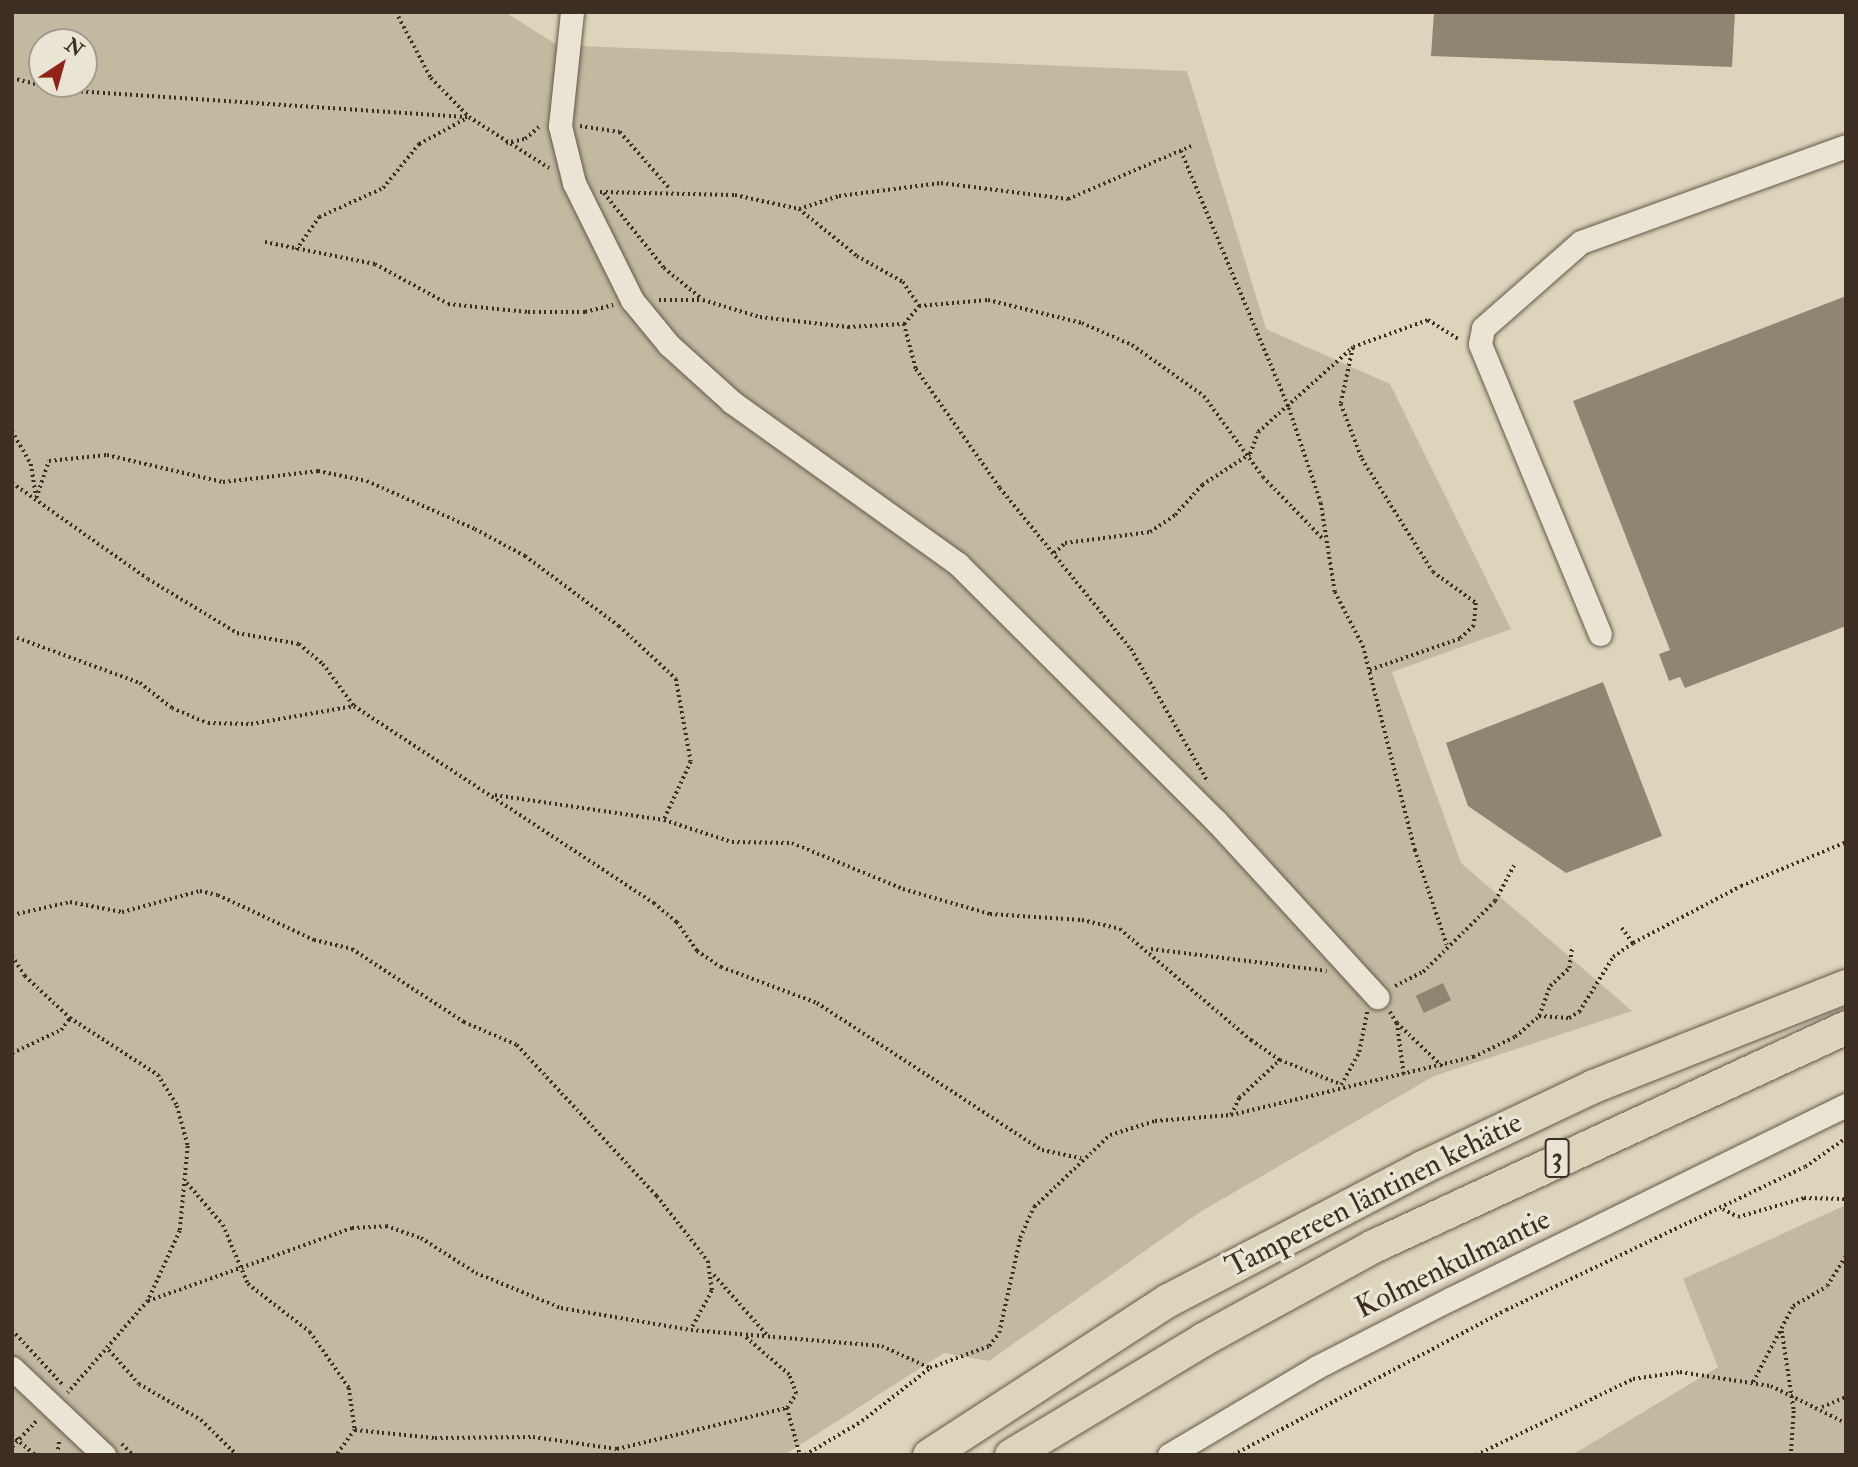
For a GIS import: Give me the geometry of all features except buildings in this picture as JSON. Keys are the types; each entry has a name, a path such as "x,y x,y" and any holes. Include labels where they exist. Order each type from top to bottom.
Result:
{"highway":[{"name":"Tampereen läntinen kehätie","path":"929,1455 1168,1300 1422,1167 1593,1086 1846,986"},
{"name":"Tampereen läntinen kehätie","path":"1011,1455 1203,1339 1373,1246 1846,1027"}],"street":[{"path":"572,12 570,63 560,117 574,183 632,300 668,345 732,402 958,564 1216,821 1347,970 1377,997"},
{"path":"1600,634 1484,352 1483,328 1494,314 1581,242 1846,146"},
{"name":"Kolmenkulmantie","path":"1169,1455 1402,1324 1846,1105"},
{"path":"12,1368 49,1404 109,1446"}],"path":[{"path":"396,12 431,78 469,117 504,143 574,183 604,193 672,191 735,195 799,209 857,256 903,282 919,306"},
{"path":"12,78 59,90 469,117"},
{"path":"296,250 319,216 383,188 419,144 469,117"},
{"path":"504,143 525,139 560,117 600,125 620,132 672,191"},
{"path":"799,209 839,196 917,191 941,183 1068,199 1191,146"},
{"path":"1181,151 1289,408 1321,503 1324,540 1335,592 1363,646 1415,850 1447,945"},
{"path":"604,193 664,268 703,300"},
{"path":"265,242 374,264 448,304 585,312 632,300 703,300 802,324 904,324"},
{"path":"904,324 919,306 988,300 1082,323 1132,345 1204,396 1250,454 1263,477 1324,540"},
{"path":"1054,553 1065,543 1150,532 1175,515 1202,485 1250,454 1258,432 1289,408 1304,386 1353,347 1428,320 1484,352"},
{"path":"904,324 916,369 1000,488 1054,553 1163,697 1212,789 1216,821"},
{"path":"1353,347 1341,404 1362,459 1433,572 1476,603 1474,626 1460,639 1368,671"},
{"path":"12,430 31,464 36,498"},
{"path":"36,498 49,461 107,455 223,482 318,471 367,481 475,529 525,556 619,626 676,679 691,762 664,820"},
{"path":"12,483 148,579 237,633 299,644 323,664 354,706 493,794 654,903 677,922 696,951 721,967 817,1003 1042,1150 1081,1158"},
{"path":"12,636 141,683 172,708 208,723 251,724 354,706"},
{"path":"493,794 664,820 732,842 792,843 874,878 990,914 1082,920 1120,929 1149,949 1214,1010 1280,1060 1341,1085"},
{"path":"1539,1016 1553,1020 1579,1012 1613,957 1633,943 1741,886 1846,842"},
{"path":"1341,1085 1359,1052 1362,1019 1377,997 1423,972 1447,945 1495,901 1514,866"},
{"path":"12,915 70,902 122,912 143,909 200,891 314,940 352,950 464,1022 517,1045 657,1196 713,1274 769,1336"},
{"path":"1622,928 1633,943"},
{"path":"787,1408 802,1455 862,1421 930,1368 989,1346 999,1333 1020,1238 1034,1207 1081,1158 1110,1135 1155,1121 1231,1115 1341,1085 1405,1076 1443,1067 1515,1037 1539,1016 1550,986 1569,968 1572,946"},
{"path":"1149,949 1242,958 1296,970 1347,970"},
{"path":"12,956 25,976 70,1018 158,1075 177,1106 188,1146 187,1183 180,1231 148,1301 109,1350 69,1393 49,1404 12,1447"},
{"path":"1377,997 1397,1023 1443,1067"},
{"path":"12,1053 61,1030 70,1018"},
{"path":"1397,1023 1405,1076"},
{"path":"1231,1115 1239,1098 1280,1060"},
{"path":"1233,1455 1506,1310 1723,1209 1805,1167 1846,1138"},
{"path":"187,1183 223,1225 248,1284 310,1332 349,1388 355,1430 337,1455"},
{"path":"1723,1209 1738,1217 1804,1198 1846,1199"},
{"path":"148,1301 242,1270 352,1228 386,1226 421,1238 476,1273 561,1308 691,1330 882,1346 930,1368"},
{"path":"1752,1382 1782,1331 1793,1306 1827,1286 1846,1256"},
{"path":"691,1330 705,1310 713,1274"},
{"path":"12,1330 78,1402"},
{"path":"1782,1331 1790,1393 1791,1455"},
{"path":"355,1430 435,1438 533,1437 617,1449 787,1408 796,1394 789,1375 742,1334"},
{"path":"109,1350 139,1384 201,1420 237,1455"},
{"path":"1476,1455 1633,1379 1680,1372 1752,1382 1790,1393 1846,1423"},
{"path":"1821,1408 1846,1397"},
{"path":"12,1435 35,1455"},
{"path":"109,1446 133,1455"}],"shaded area":[{"path":"12,12 505,12 557,45 1187,71 1266,329 1390,384 1511,629 1392,672 1461,863 1632,1011 1434,1076 1200,1212 989,1361 944,1353 784,1455 12,1455"},
{"path":"1846,1205 1846,1455 1572,1455 1718,1367 1683,1279"}]}
